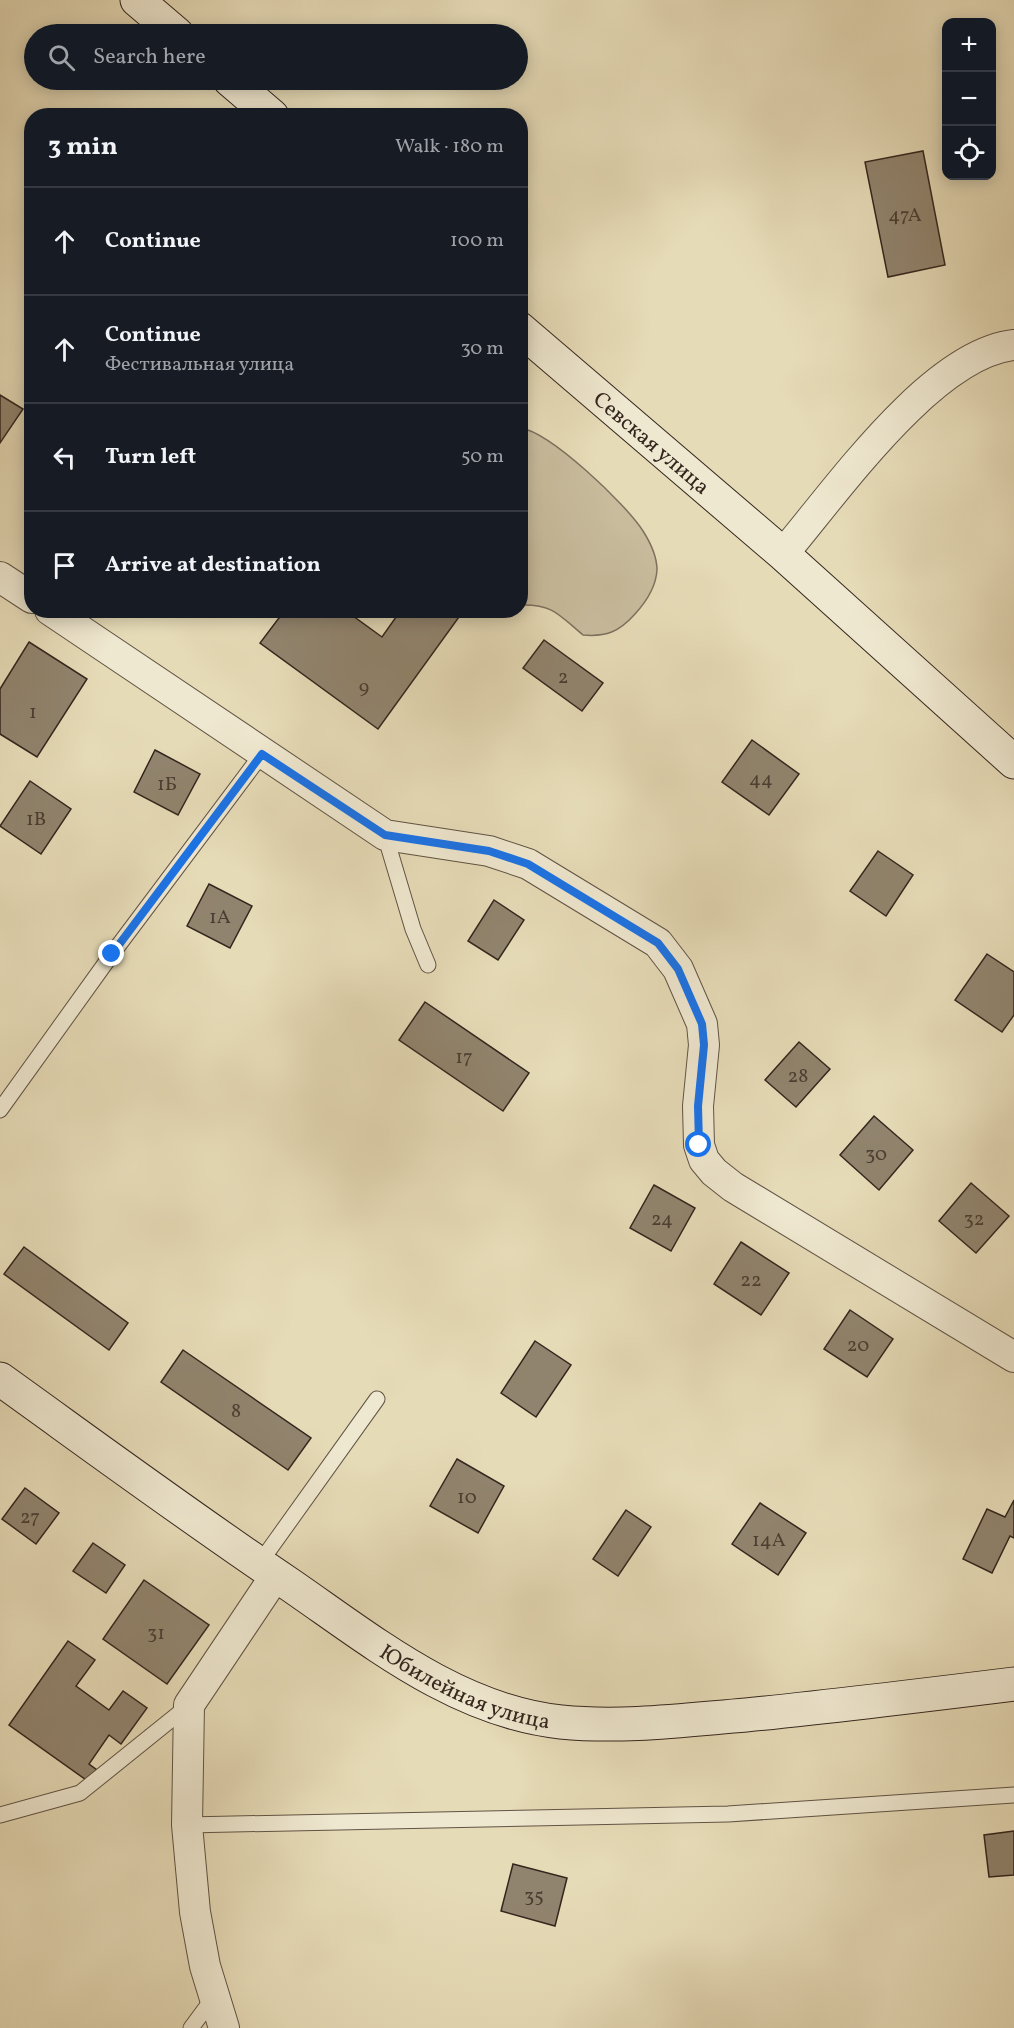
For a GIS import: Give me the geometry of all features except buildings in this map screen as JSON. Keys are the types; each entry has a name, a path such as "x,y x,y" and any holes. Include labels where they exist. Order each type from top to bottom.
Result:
{"street":[{"path":"137,0 165,24"},
{"path":"242,90 263,108"},
{"name":"Севская улица","path":"528,336 783,554 1014,762"},
{"path":"783,554 890,426 929,388 957,368 987,353 1014,345"},
{"path":"0,577 24,593"},
{"path":"62,618 385,835 489,851 528,864 658,943 678,969 702,1024 704,1045 698,1106 699,1145 705,1160 714,1172 733,1187 1014,1357"},
{"name":"Юбилейная улица","path":"0,1379 267,1570 403,1660 470,1699 513,1713 560,1722 663,1722 843,1705 1014,1684"},
{"path":"224,2028 204,1966 195,1912 187,1825 189,1705 267,1570"}],"lane":[{"path":"0,1110 112,954 262,754"},
{"path":"385,835 413,929 428,965"},
{"path":"267,1570 377,1399"},
{"path":"0,1815 80,1793 189,1705"},
{"path":"187,1825 728,1814 1014,1795"},
{"path":"191,2028 214,1997"}],"shaded area":[{"path":"528,431 550,442 568,456 621,504 643,531 651,545 657,570 647,599 635,614 618,629 605,634 583,635 555,612 528,605"}],"route":[{"path":"112,954 262,754 385,835 508,856 528,864 658,943 678,969 702,1024 704,1045 698,1106 699,1145"}]}
